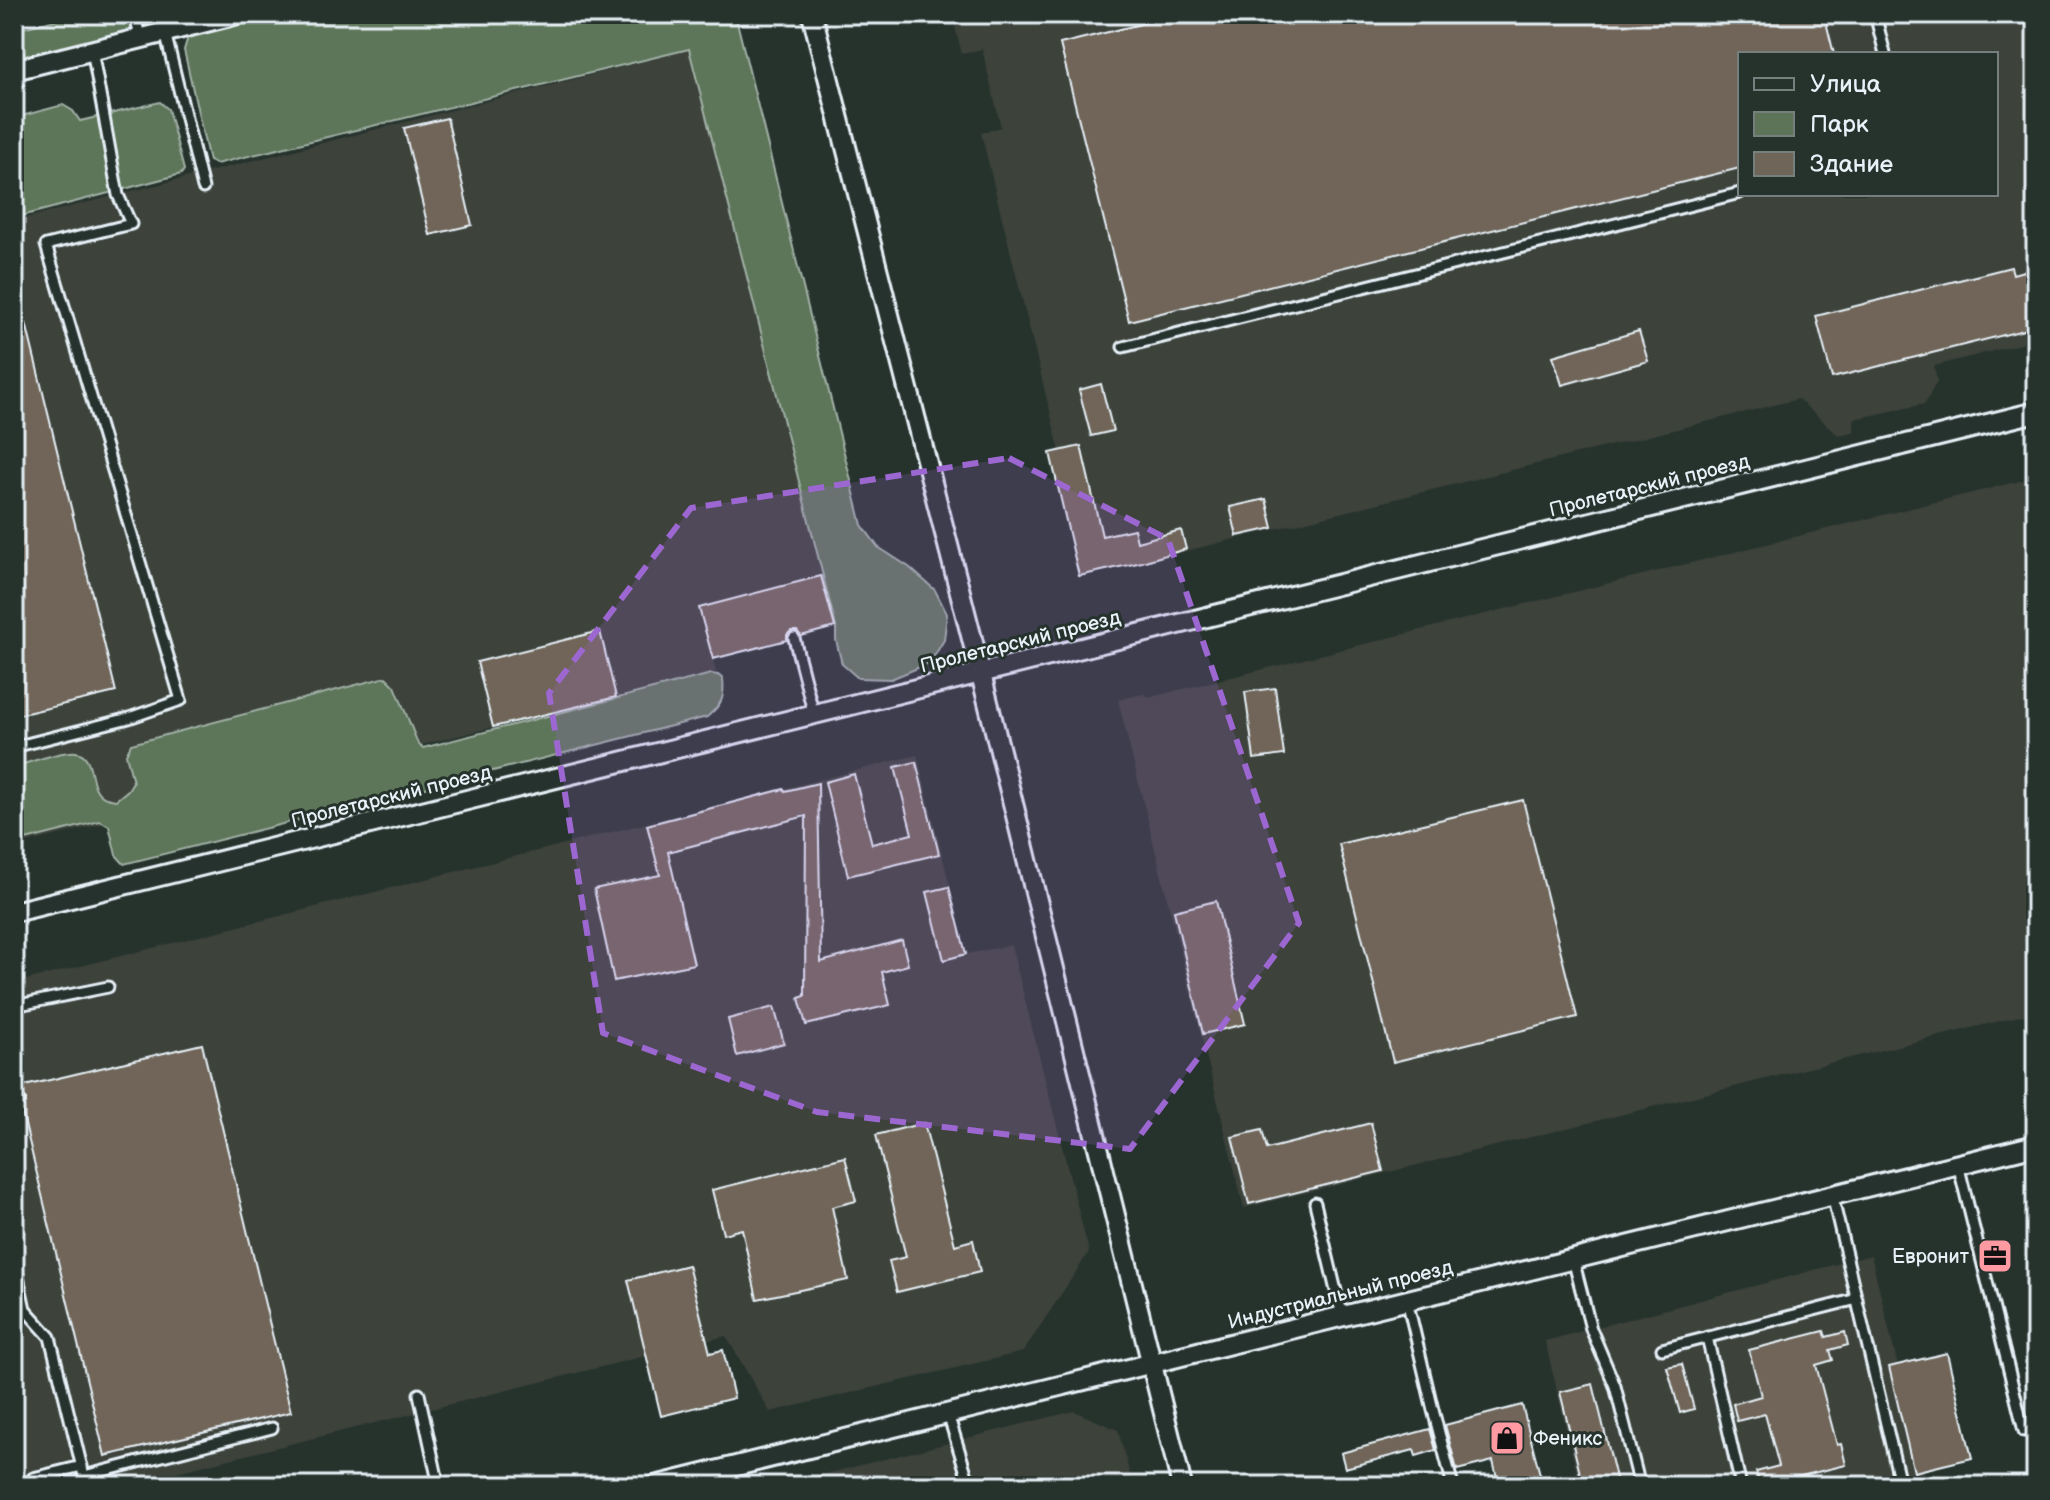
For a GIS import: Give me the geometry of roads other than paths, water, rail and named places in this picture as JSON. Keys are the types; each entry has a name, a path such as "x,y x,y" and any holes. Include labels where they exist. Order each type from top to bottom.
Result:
{"street":[{"path":"14,70 238,14"},
{"path":"812,14 981,674 1182,1486"},
{"name":"Пролетарский проезд","path":"14,912 2036,412"},
{"name":"Индустриальный проезд","path":"655,1486 717,1479 948,1414 2036,1145"}],"lane":[{"path":"135,14 140,38"},
{"path":"1875,14 1884,52"},
{"path":"165,32 203,188"},
{"path":"14,747 129,718 181,700 46,245 131,224 118,195 92,50"},
{"path":"1123,347 1738,193"},
{"path":"794,638 814,715"},
{"path":"14,1006 108,987"},
{"path":"1958,1164 2024,1431"},
{"path":"1832,1195 1900,1483 1888,1486"},
{"path":"1315,1203 1342,1316"},
{"path":"14,1258 25,1309 50,1337 84,1476 272,1428"},
{"path":"1573,1259 1591,1329 1615,1386 1640,1486"},
{"path":"1662,1349 1857,1299"},
{"path":"1407,1300 1453,1486"},
{"path":"1707,1337 1741,1486"},
{"path":"419,1394 439,1486"},
{"path":"948,1414 970,1486"},
{"path":"33,1478 82,1466"}],"place":[{"name":"Евронит","path":"1995,1256"},
{"name":"Феникс","path":"1507,1438"}]}
